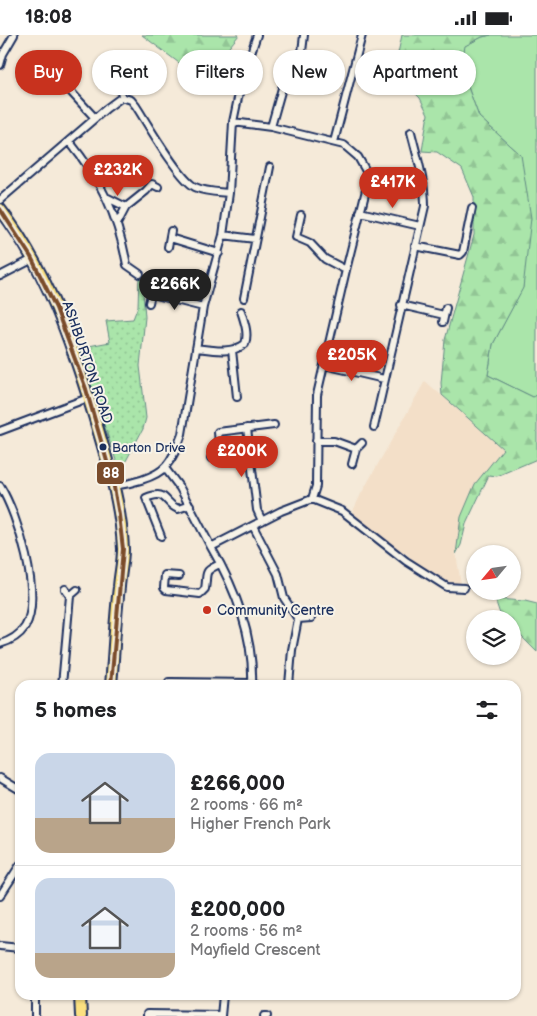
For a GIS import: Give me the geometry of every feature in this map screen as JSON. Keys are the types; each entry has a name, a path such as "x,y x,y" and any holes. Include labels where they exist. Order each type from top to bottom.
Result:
{"main road":[{"name":"ASHBURTON ROAD","path":"0,209 33,259 64,330 88,397 114,486 119,512 123,561 119,586 111,680"},
{"path":"80,1000 81,1016"}],"street":[{"path":"0,65 3,55 14,35"},
{"path":"114,486 142,480 165,468 176,451 182,434 203,307 224,235 229,193 233,122 242,79 257,35"},
{"path":"271,127 282,88 301,60 304,35"},
{"path":"334,143 362,35"},
{"path":"74,95 95,118"},
{"path":"0,200 122,97 131,100 136,106 174,163 191,184 205,190 229,193"},
{"path":"233,122 271,127 344,145 358,157 366,171 367,186 317,395 316,486 312,499"},
{"path":"374,427 425,197 420,165 411,132"},
{"path":"69,141 84,159 108,198 117,224 127,265 140,274"},
{"path":"244,298 270,167"},
{"path":"117,224 126,207 152,184 158,187"},
{"path":"108,198 126,207"},
{"path":"415,246 460,255 463,252 472,208"},
{"path":"360,212 420,226"},
{"path":"301,215 296,237 310,243 325,259 346,270"},
{"path":"168,247 171,231"},
{"path":"224,235 255,239"},
{"path":"170,238 219,253"},
{"path":"0,276 33,259"},
{"path":"148,303 154,281"},
{"path":"152,294 203,307"},
{"path":"401,305 444,319 446,308"},
{"path":"196,348 232,350 242,347 247,340 241,309"},
{"path":"232,350 238,397"},
{"path":"324,365 384,379"},
{"path":"0,431 88,397"},
{"path":"370,406 378,408"},
{"path":"211,458 220,456 218,432 274,425"},
{"path":"247,428 257,510 262,521"},
{"path":"316,441 334,441 356,449"},
{"path":"352,464 356,449 362,443"},
{"path":"165,468 190,505 231,588 245,627 252,663 252,680"},
{"path":"0,486 11,507 21,534 30,580 31,599 29,616 21,633 0,644"},
{"path":"161,536 146,498 157,494 164,496 174,508 178,509 190,505"},
{"path":"211,547 281,511 312,499 342,511 406,561 447,587 464,587"},
{"path":"253,526 278,575 284,598 298,619 292,649 289,680"},
{"path":"178,576 165,575 164,588 166,590 200,594 205,589 207,570 220,564"},
{"path":"62,680 70,596 65,589"},
{"path":"70,596 78,590"},
{"path":"298,619 311,619"},
{"path":"0,778 15,787"},
{"path":"0,896 15,873"},
{"path":"0,946 15,948"},
{"path":"35,1000 35,1016"},
{"path":"147,1016 148,1014 221,1015 222,1000"}],"shaded area":[{"path":"425,381 503,449 475,484 456,554 461,584 448,584 422,570 407,554 395,548 352,513"}],"green space":[{"path":"142,35 239,35 226,50 177,50 177,61 167,54 167,50 162,50"},
{"path":"402,35 491,35 482,37 465,46 464,50 399,50"},
{"path":"491,35 537,35 537,395 533,397 488,375 493,344 523,287 521,155 479,117 471,95 476,95 476,50 463,50 464,46 482,37"},
{"path":"417,95 471,95 479,117 521,155 531,218 523,288 493,344 488,375 533,397 537,395 537,459 497,476 489,475 466,524 461,545 456,554 461,517 475,484 503,449 442,395 441,383 445,340 474,235 474,197 462,169 437,152 422,151 428,114"},
{"path":"139,278 145,280 143,291 145,317 140,366 146,418 143,429 120,472 78,348 110,342 106,321 133,319 138,306"},
{"path":"495,600 525,601 537,604 537,652 521,636 521,610 499,610"}],"transit line":[{"name":"88","path":"0,209 31,257 56,308 86,389 113,482 123,549 111,680"}],"place":[{"name":"Barton Drive","path":"103,447"},
{"name":"Community Centre","path":"207,610"}]}
